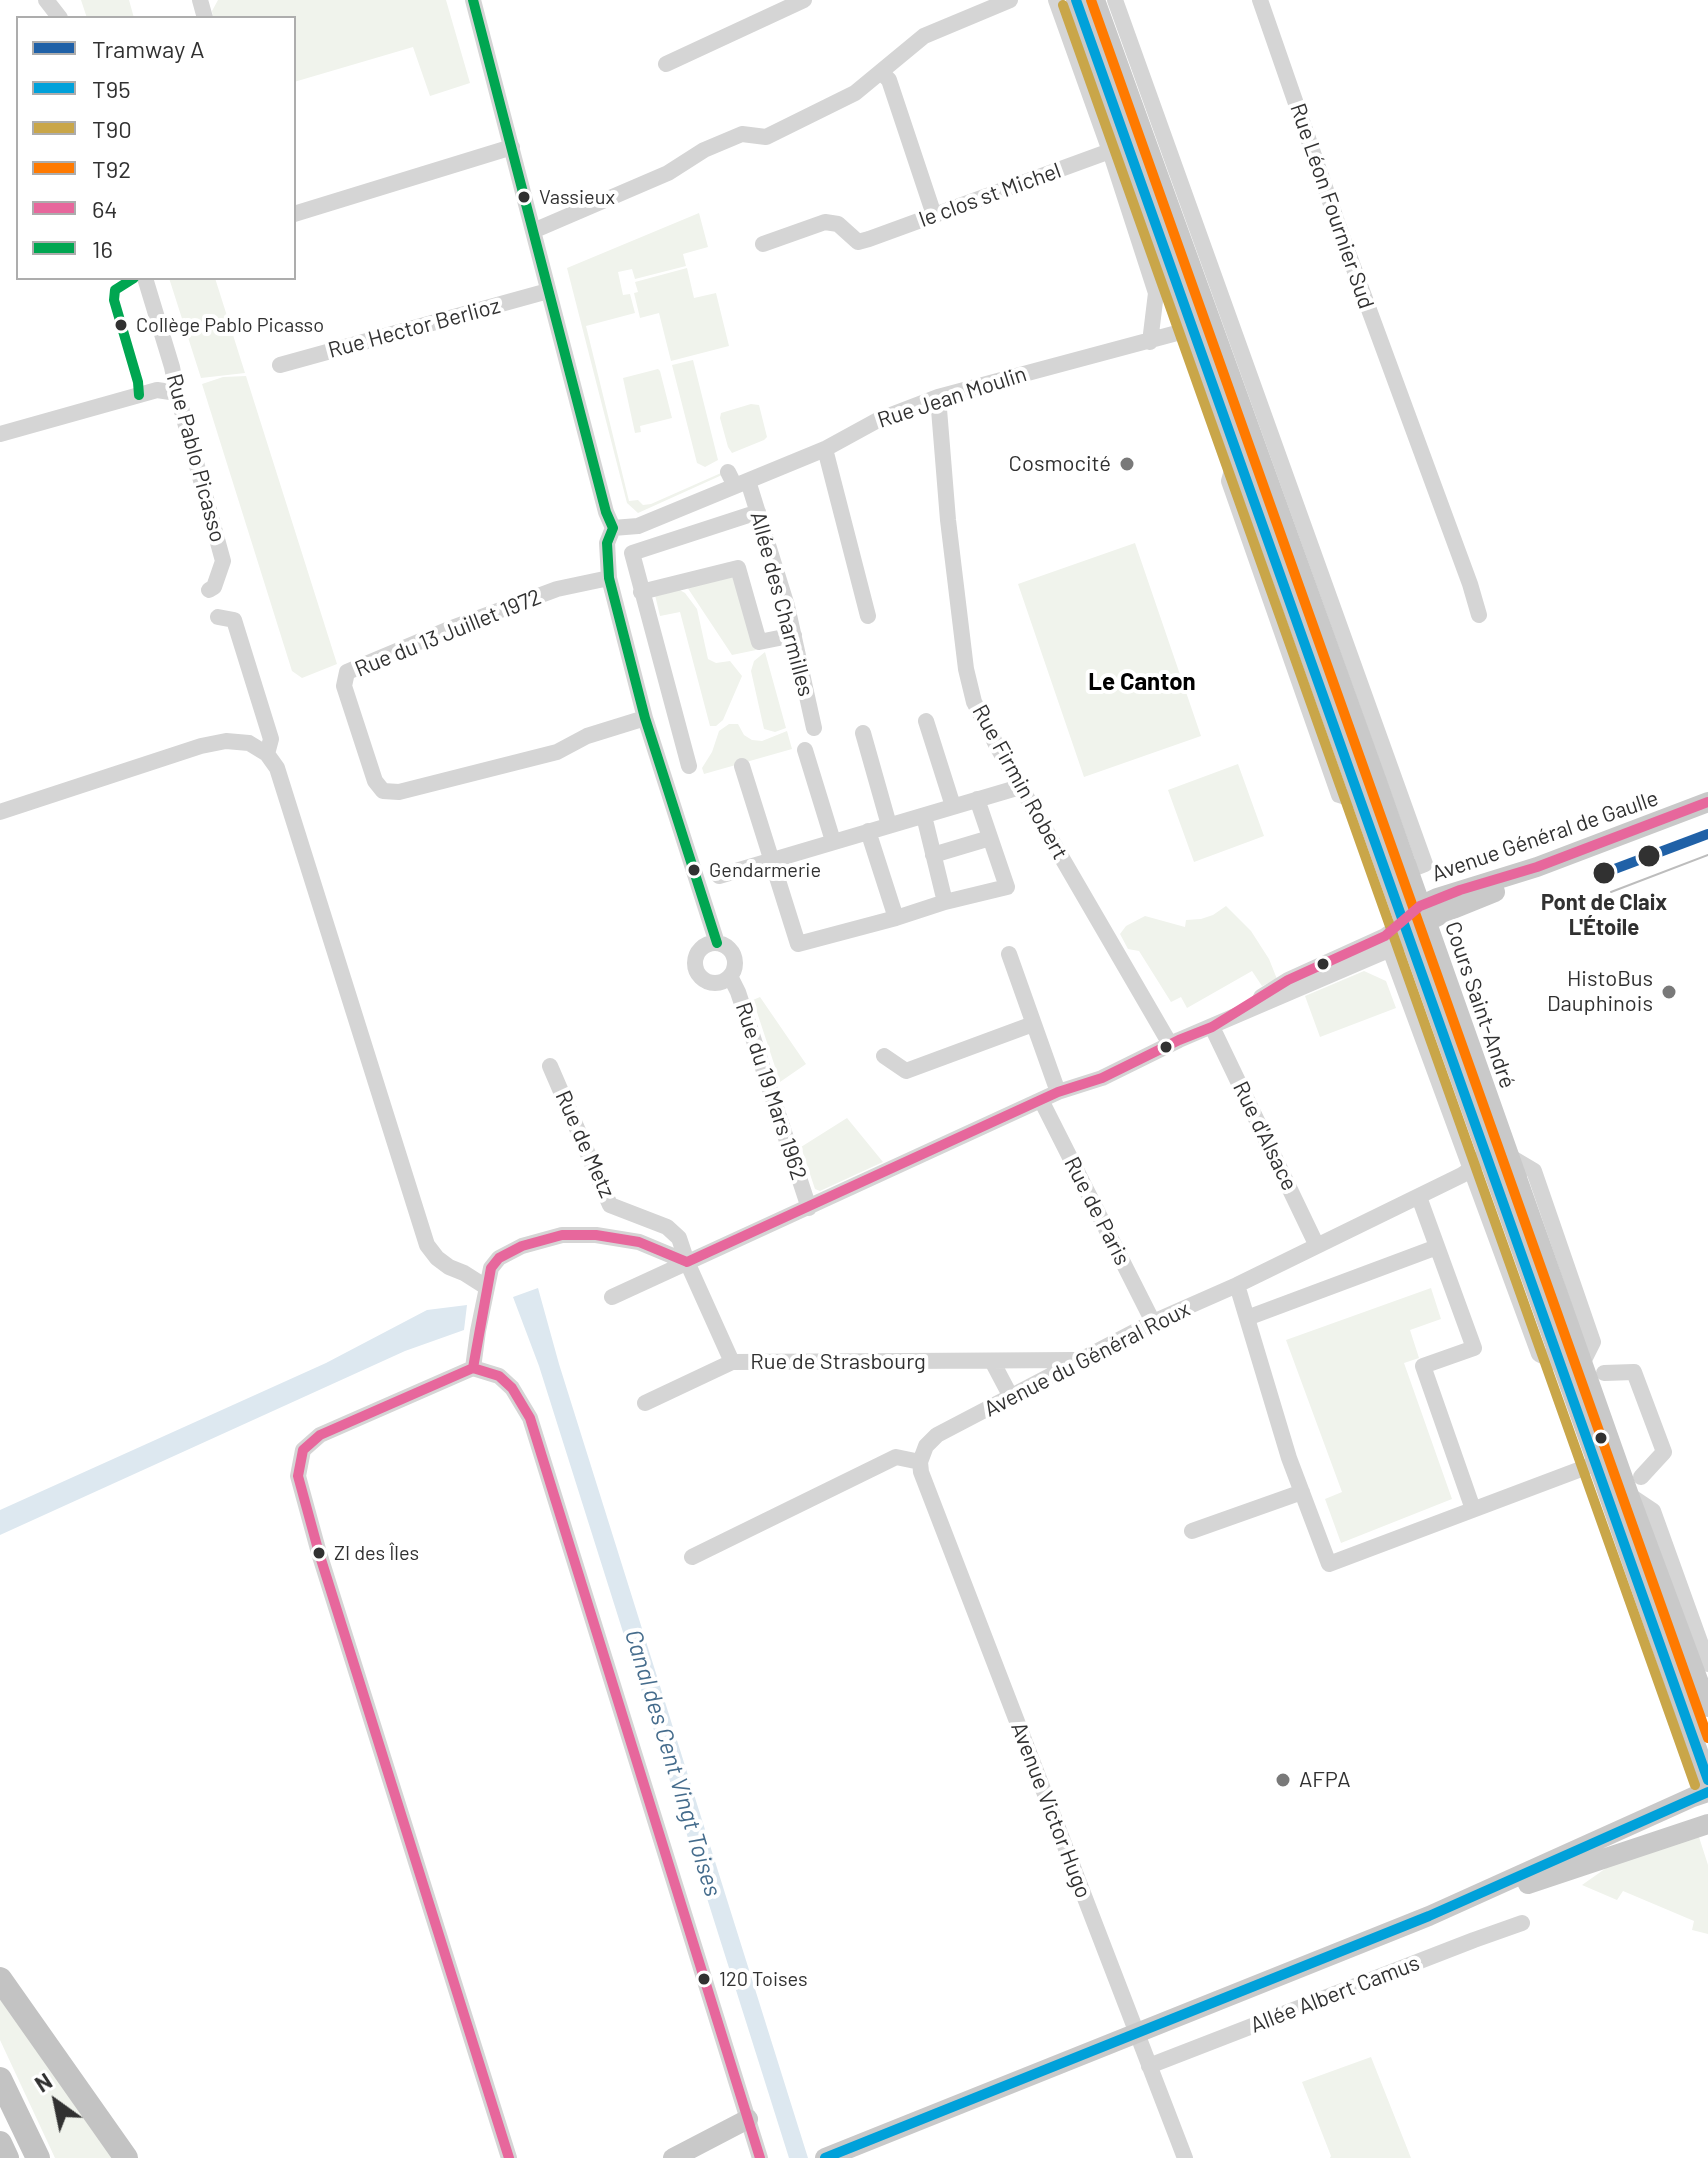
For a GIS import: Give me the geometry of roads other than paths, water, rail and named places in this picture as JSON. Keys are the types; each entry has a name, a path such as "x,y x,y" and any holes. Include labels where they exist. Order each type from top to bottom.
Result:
{"highway":[{"path":"0,1979 126,2158"},
{"path":"0,2079 38,2158"},
{"path":"0,2143 7,2158"}],"main road":[{"path":"1076,0 1157,227 1211,325 1252,410"},
{"path":"1095,0 1211,325"},
{"name":"Cours Saint-André","path":"1211,325 1221,410 1361,802 1397,937 1629,1495 1704,1682 1708,1707"},
{"name":"Cours Saint-André","path":"1252,410 1297,562 1385,782 1407,871 1528,1214 1573,1364 1597,1463 1708,1780"},
{"name":"Avenue Général de Gaulle","path":"1397,937 1423,914 1460,890 1537,867 1708,802"},
{"name":"Avenue Général de Gaulle","path":"1423,914 1708,811"},
{"path":"825,2158 1429,1916 1708,1792"},
{"path":"1429,1916 1708,1824"},
{"path":"673,2158 748,2119"}],"street":[{"path":"46,0 58,16"},
{"path":"473,0 606,512 613,528"},
{"path":"666,64 804,0"},
{"path":"533,231 668,173 704,150 742,134 766,137 855,93 924,36 1010,0"},
{"path":"1056,0 1156,293 1150,342"},
{"path":"1115,0 1177,176 1211,325"},
{"name":"Rue Léon Fournier Sud","path":"1260,0 1479,615"},
{"path":"881,72 889,80 934,215"},
{"path":"296,213 512,147"},
{"name":"le clos st Michel","path":"763,244 825,222 838,224 858,242 1110,151"},
{"path":"1167,198 1177,176"},
{"path":"1133,221 1157,227"},
{"name":"Rue Pablo Picasso","path":"146,280 223,561 214,587 209,590"},
{"name":"Rue Hector Berlioz","path":"280,365 548,291"},
{"name":"Rue Jean Moulin","path":"613,528 638,526 737,480 825,449 878,420 938,397 1211,325"},
{"path":"0,434 157,390 177,393"},
{"name":"Rue Firmin Robert","path":"938,397 948,520 966,669 980,716 1170,1044"},
{"name":"Cours Saint-André","path":"1252,410 1299,518 1385,782"},
{"path":"825,449 868,616"},
{"name":"Allée des Charmilles","path":"737,480 758,512 794,635 814,728"},
{"path":"689,766 632,553 758,512"},
{"name":"Cours Saint-André","path":"1297,562 1302,545 1297,532 1299,518"},
{"name":"Rue du 19 Mars 1962","path":"613,528 607,543 609,578 645,718 717,943"},
{"path":"641,592 738,568 759,642 794,635"},
{"name":"Rue du 13 Juillet 1972","path":"609,578 557,589 452,628 347,672 344,686 375,781 383,791 399,792 557,752 587,736 645,718"},
{"path":"218,617 234,620 271,739 267,754"},
{"path":"926,721 953,806"},
{"path":"863,733 889,825"},
{"path":"0,812 201,746 226,741 249,743 267,754 277,768 427,1245 449,1267 486,1287"},
{"path":"805,750 833,841"},
{"path":"742,766 798,944 1007,887 977,799"},
{"path":"719,876 1020,787"},
{"path":"924,816 945,902"},
{"path":"868,831 896,918"},
{"path":"933,855 990,838"},
{"path":"612,1297 1058,1092 1102,1078 1397,937"},
{"name":"Cours Saint-André","path":"1397,937 1471,1169 1539,1354 1573,1364 1593,1342 1534,1171 1507,1155"},
{"name":"Rue du 19 Mars 1962","path":"717,943 727,947 734,956 735,967 730,976 721,982 701,978 695,968 698,951 705,945 717,943"},
{"path":"1009,954 1058,1092"},
{"name":"Rue du 19 Mars 1962","path":"730,976 738,992 809,1208"},
{"path":"889,1078 1033,1024"},
{"name":"Rue d'Alsace","path":"1212,1027 1317,1246"},
{"path":"884,1056 906,1071"},
{"name":"Rue de Metz","path":"550,1066 610,1205 667,1227 679,1238 732,1362"},
{"name":"Rue de Paris","path":"1041,1100 1153,1322"},
{"name":"Avenue du Général Roux","path":"920,1462 926,1446 937,1435 1153,1322 1419,1197 1471,1169 1486,1152"},
{"path":"1419,1197 1474,1348 1423,1366 1473,1509"},
{"path":"1528,1214 1552,1228"},
{"path":"473,1368 491,1268 499,1258 522,1246 562,1235 596,1235 639,1242 687,1262"},
{"path":"1247,1318 1437,1247"},
{"path":"1237,1285 1302,1492 1329,1564 1597,1463"},
{"name":"Rue de Strasbourg","path":"645,1403 732,1362 1082,1360"},
{"path":"992,1361 1011,1397"},
{"path":"509,2158 319,1553 298,1476 303,1450 320,1435 473,1368 499,1376 512,1388 530,1418 760,2158"},
{"path":"1604,1373 1634,1372 1664,1452 1641,1477"},
{"path":"692,1557 896,1457 920,1462"},
{"name":"Avenue Victor Hugo","path":"920,1462 921,1472 1185,2158"},
{"path":"1192,1531 1302,1492"},
{"name":"Cours Saint-André","path":"1629,1495 1653,1511 1708,1664"},
{"name":"Allée Albert Camus","path":"1149,2066 1522,1923"}],"water":[{"name":"Canal des Cent Vingt Toises","path":"538,1288 559,1364 808,2158 789,2158 539,1366 513,1297"},
{"path":"467,1305 464,1330 405,1351 0,1535 0,1510 326,1363 427,1310"}],"tram line":[{"name":"A","path":"1604,873 1708,834"},
{"path":"1611,892 1708,855"}],"place":[{"name":"Vassieux","path":"524,197"},
{"name":"Collège Pablo Picasso","path":"121,325"},
{"name":"Cosmocité","path":"1127,464"},
{"name":"Gendarmerie","path":"694,870"},
{"name":"Pont de Claix L'Étoile","path":"1604,873"},
{"name":"HistoBus Dauphinois","path":"1669,992"},
{"name":"ZI des Îles","path":"319,1553"},
{"name":"AFPA","path":"1283,1780"},
{"name":"120 Toises","path":"704,1979"}],"district":[{"name":"Le Canton","path":"1142,682"}]}
